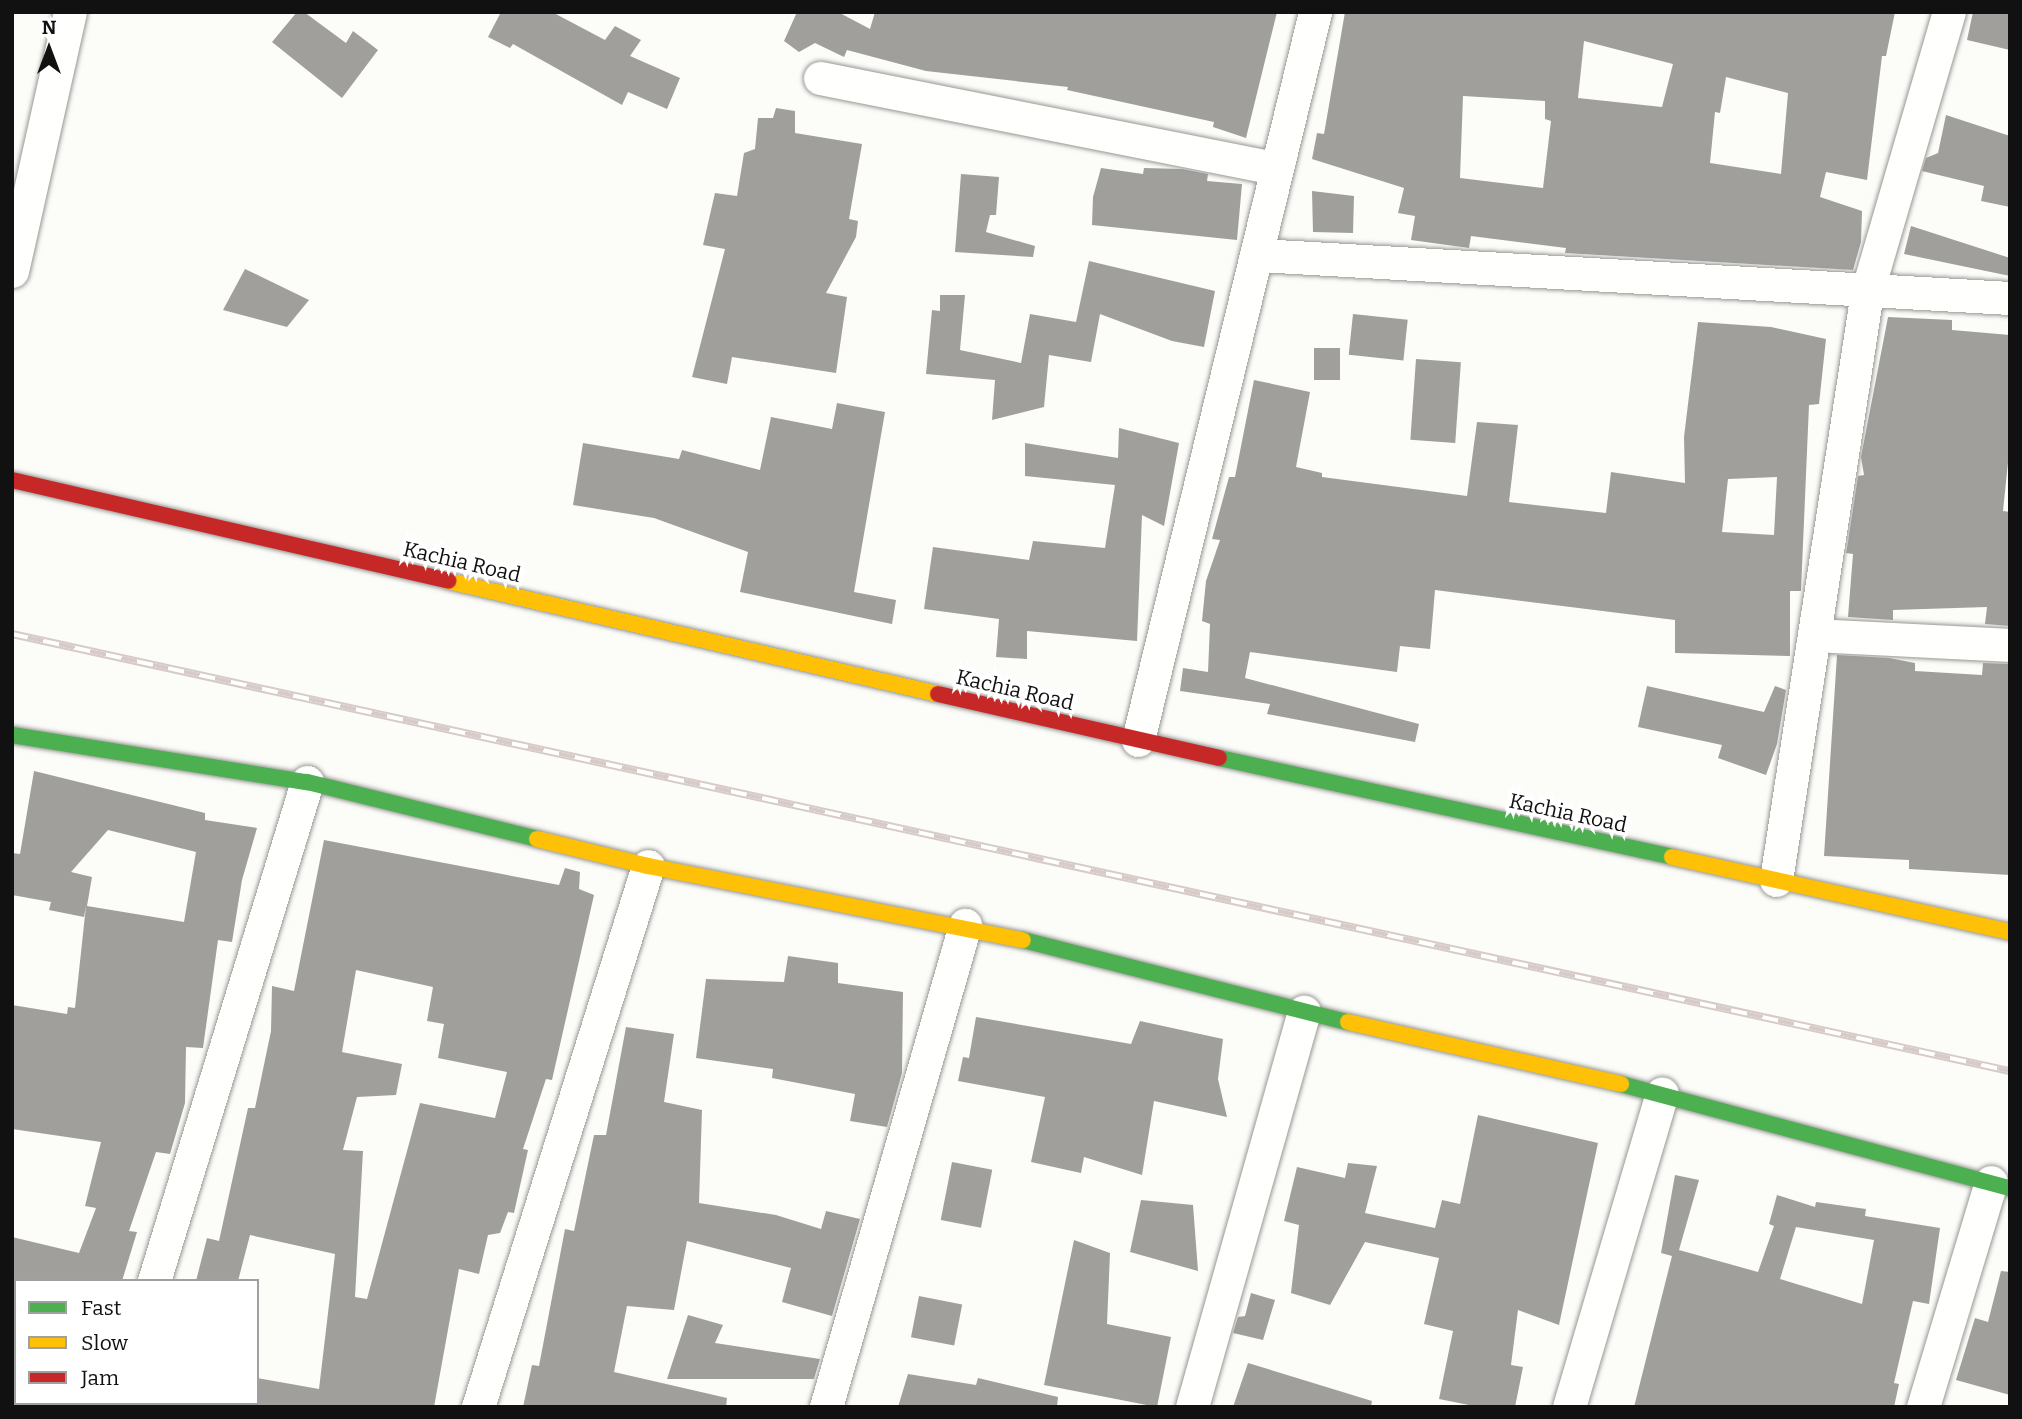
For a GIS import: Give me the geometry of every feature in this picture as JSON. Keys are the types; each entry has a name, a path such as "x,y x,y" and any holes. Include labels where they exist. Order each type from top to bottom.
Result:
{"main road":[{"name":"Kachia Road","path":"12,480 1138,740 2010,932"},
{"path":"12,735 307,782 648,866 965,925 1304,1012 1662,1093 2000,1185"}],"street":[{"path":"12,271 69,12"},
{"path":"1138,740 1259,255 1275,168 1315,12"},
{"path":"1776,880 1867,292 1949,12"},
{"path":"820,78 1275,168"},
{"path":"1259,255 1867,292 2010,298"},
{"path":"1815,635 2010,645"},
{"path":"155,1279 307,782"},
{"path":"478,1407 648,866"},
{"path":"826,1407 965,925"},
{"path":"1192,1407 1304,1012"},
{"path":"1569,1407 1662,1093"},
{"path":"1923,1407 2000,1185"}],"building":[{"path":"297,12 304,12 346,43 353,31 378,50 342,98 272,42"},
{"path":"501,12 552,12 605,40 615,26 641,40 630,56 680,78 667,109 628,92 622,105 513,44 510,48 488,37"},
{"path":"797,12 838,12 870,29 875,12 1277,12 1246,138 1213,127 1214,122 1067,90 1068,87 926,71 847,50 844,57 815,43 799,52 784,41"},
{"path":"1345,12 1895,12 1886,56 1882,56 1867,180 1826,172 1820,197 1862,211 1861,242 1853,270 1565,253 1566,248 1471,236 1469,248 1411,240 1415,216 1398,213 1404,188 1312,159 1317,133 1324,134","holes":["1584,41 1673,64 1662,107 1578,98","1726,77 1788,93 1781,174 1710,163 1715,112 1720,113","1463,96 1545,101 1545,119 1551,121 1543,188 1460,178"]},
{"path":"1973,12 2010,12 2010,50 1967,40"},
{"path":"776,108 795,111 795,133 862,144 849,219 858,221 856,237 826,293 847,297 836,373 732,357 727,384 692,377 725,249 703,245 715,193 737,196 744,153 755,149 758,118 773,118"},
{"path":"1946,115 2010,136 2010,207 1981,201 1984,186 1922,171 1926,158 1938,153"},
{"path":"1101,168 1143,174 1144,168 1182,169 1208,174 1207,181 1242,184 1237,240 1092,225 1093,197"},
{"path":"961,174 999,177 996,215 990,215 986,232 1035,246 1033,257 955,252"},
{"path":"1312,191 1354,196 1353,233 1313,232"},
{"path":"1911,226 2010,258 2010,276 1904,254"},
{"path":"1089,261 1215,291 1204,347 1172,341 1100,314 1091,362 1049,355 1044,407 992,420 995,380 926,374 932,310 940,311 940,295 965,295 960,350 1021,363 1030,314 1076,322"},
{"path":"245,269 309,300 287,327 223,310"},
{"path":"1353,314 1408,320 1403,361 1349,355"},
{"path":"1888,317 1952,320 1952,330 2010,335 2010,443 2003,511 2010,512 2010,626 1985,624 1987,607 1893,610 1893,620 1848,617 1853,554 1846,553 1858,476 1864,475 1861,457"},
{"path":"1698,322 1771,327 1826,339 1819,404 1809,405 1801,591 1790,591 1790,656 1675,653 1675,620 1435,590 1430,649 1400,646 1397,672 1250,652 1245,678 1419,724 1415,742 1267,714 1270,704 1180,691 1183,668 1208,672 1210,624 1202,621 1206,581 1220,540 1212,539 1229,477 1235,477 1254,380 1310,392 1296,467 1322,473 1322,477 1467,496 1477,422 1518,425 1509,502 1606,513 1611,472 1685,483 1684,437","holes":["1777,477 1774,535 1722,532 1728,479"]},
{"path":"1314,348 1340,348 1340,380 1314,380"},
{"path":"1416,359 1461,362 1455,443 1410,440"},
{"path":"837,403 885,412 854,592 896,600 892,624 740,592 748,552 654,518 573,505 583,443 679,459 682,450 760,470 771,417 832,429"},
{"path":"1119,428 1179,443 1164,526 1142,515 1137,641 1027,631 1027,659 996,657 999,619 924,609 933,547 1029,560 1033,541 1105,548 1115,485 1025,476 1025,443 1118,458"},
{"path":"1837,655 1889,658 1915,663 1915,671 1982,675 1983,663 2010,664 2010,875 1909,869 1909,860 1824,856"},
{"path":"1647,686 1764,712 1775,686 1786,690 1777,744 1766,775 1718,758 1722,745 1638,727"},
{"path":"34,771 205,813 205,820 257,828 242,880 232,942 218,940 203,1048 186,1047 185,1103 170,1154 156,1152 129,1231 137,1232 123,1279 12,1281 12,1237 79,1253 96,1208 85,1206 101,1142 12,1129 12,1005 67,1014 68,1007 75,1008 86,906 84,917 49,910 51,902 12,895 12,853 20,854","holes":["108,830 196,852 184,922 87,906 92,877 71,872"]},
{"path":"324,840 559,885 565,868 580,872 579,889 594,895 552,1080 546,1079 523,1149 528,1150 514,1213 508,1212 500,1233 488,1235 479,1274 459,1269 434,1407 257,1407 259,1378 319,1389 335,1254 250,1235 239,1279 197,1279 207,1238 219,1241 248,1108 255,1108 271,1031 272,986 294,991","holes":["356,970 433,987 427,1021 444,1024 438,1058 507,1072 495,1118 420,1103 367,1299 355,1297 363,1151 343,1150 357,1097 396,1095 402,1064 342,1052"]},
{"path":"788,956 838,963 838,983 903,992 902,1073 887,1127 850,1121 855,1094 772,1078 773,1069 696,1058 706,979 784,982"},
{"path":"976,1017 1131,1044 1140,1021 1223,1039 1218,1079 1227,1117 1154,1101 1142,1175 1084,1157 1081,1173 1031,1162 1045,1097 958,1081 963,1057 969,1058"},
{"path":"626,1027 674,1034 664,1102 702,1110 699,1203 776,1215 821,1229 826,1211 860,1219 832,1316 782,1302 791,1268 687,1241 674,1310 627,1306 614,1372 727,1398 726,1407 523,1407 532,1365 539,1366 565,1229 574,1231 594,1135 606,1135"},
{"path":"1478,1115 1598,1143 1559,1325 1518,1310 1511,1365 1523,1367 1515,1407 1479,1407 1439,1399 1453,1331 1424,1324 1439,1258 1365,1242 1330,1305 1291,1293 1299,1225 1284,1221 1297,1167 1345,1178 1348,1163 1377,1166 1365,1213 1435,1228 1442,1200 1460,1204"},
{"path":"952,1162 992,1170 981,1228 941,1220"},
{"path":"1675,1175 1699,1180 1679,1250 1758,1272 1774,1226 1769,1224 1777,1195 1815,1207 1816,1202 1866,1209 1865,1216 1940,1228 1929,1304 1913,1301 1894,1383 1899,1384 1894,1407 1634,1407 1672,1256 1661,1253","holes":["1796,1227 1874,1240 1862,1304 1780,1279"]},
{"path":"1141,1200 1193,1205 1198,1271 1130,1252"},
{"path":"1074,1240 1110,1253 1107,1324 1171,1337 1157,1407 1044,1385"},
{"path":"2001,1271 2010,1272 2010,1395 1956,1380 1975,1318 1988,1322"},
{"path":"1251,1293 1275,1300 1263,1340 1233,1333 1238,1317 1245,1316"},
{"path":"919,1296 962,1304 954,1346 911,1337"},
{"path":"688,1315 723,1325 715,1343 820,1359 814,1379 667,1379"},
{"path":"1248,1363 1372,1401 1371,1407 1233,1407"},
{"path":"908,1374 976,1385 978,1378 1058,1397 1057,1407 898,1407"}],"railway":[{"path":"12,634 2010,1071"}],"traffic: fast":[{"path":"12,735 307,782 537,839"},
{"path":"1219,758 1672,857"},
{"path":"1023,940 1348,1022"},
{"path":"1621,1084 2010,1188"}],"traffic: slow":[{"path":"448,581 938,694"},
{"path":"537,839 648,866 1023,940"},
{"path":"1672,857 2010,932"},
{"path":"1348,1022 1621,1084"}],"traffic: jam":[{"path":"12,480 448,581"},
{"path":"938,694 1219,758"}]}
